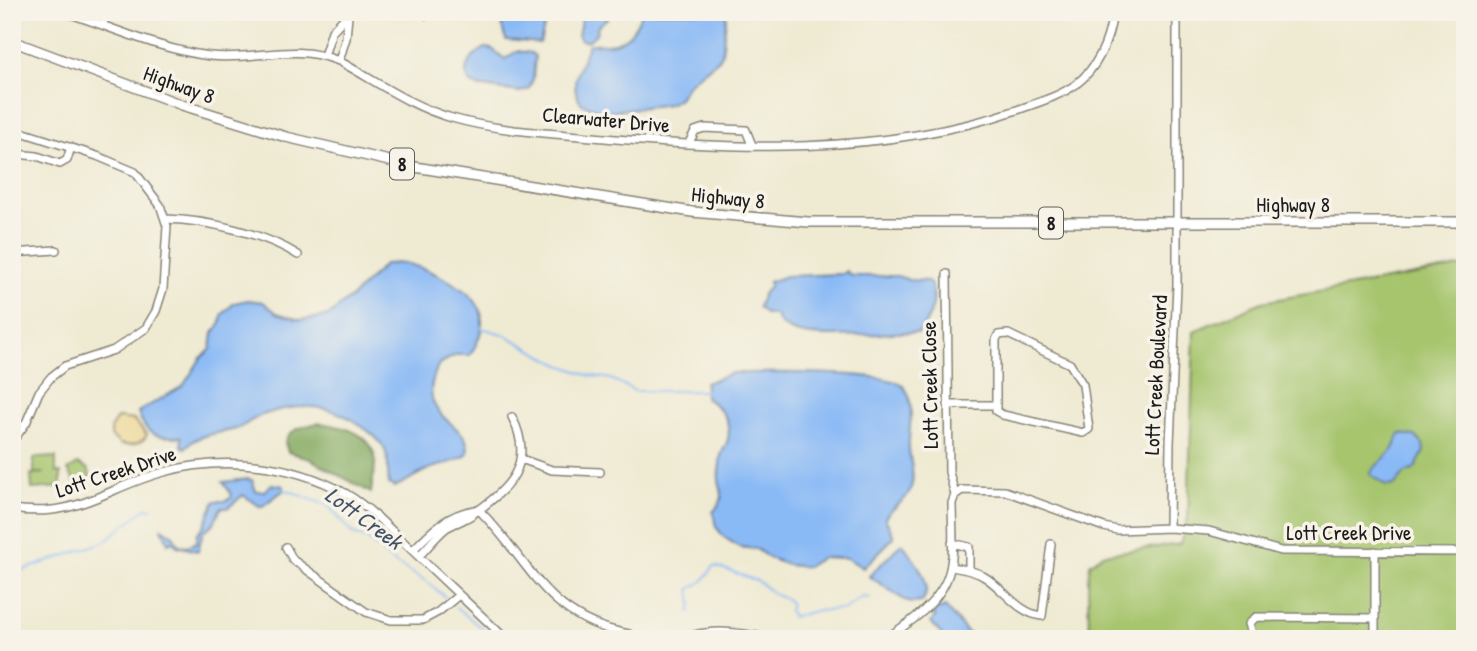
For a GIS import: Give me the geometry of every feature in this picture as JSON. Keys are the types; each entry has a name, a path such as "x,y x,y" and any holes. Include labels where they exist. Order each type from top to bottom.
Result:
{"main road":[{"name":"Highway 8","path":"12,41 200,112 286,137 415,167 667,209 808,222 1465,222"}],"street":[{"name":"Clearwater Drive","path":"64,12 191,53 236,56 287,51 324,55 431,112 454,119 526,131 656,143 752,145 825,145 923,135 978,123 1038,103 1073,86 1097,62 1105,47 1113,12"},
{"path":"103,24 106,12"},
{"path":"1177,12 1178,223"},
{"path":"324,55 332,31 349,14"},
{"path":"339,61 349,14"},
{"path":"689,144 698,129 715,128 746,130 752,145"},
{"path":"12,143 14,129 71,147 135,172 148,186 166,219 167,245 163,289 156,311 146,328 114,350 65,366 51,377 39,392 26,423 12,442"},
{"path":"12,149 15,154 37,156 60,164 67,160 71,147"},
{"path":"166,219 186,219 257,237 280,244 298,256"},
{"name":"Lott Creek Boulevard","path":"1169,528 1178,223"},
{"path":"12,253 56,250"},
{"name":"Lott Creek Close","path":"947,274 949,479 955,495"},
{"path":"1008,334 1070,364 1083,385 1089,429 1083,433 1003,415 996,411 996,405 996,340 998,335 1008,334"},
{"path":"948,405 996,405"},
{"path":"416,553 446,528 479,510 514,477 521,459 521,436 512,417"},
{"path":"521,459 552,470 600,472"},
{"name":"Lott Creek Drive","path":"12,509 39,511 75,507 147,477 183,467 252,465 297,473 345,493 377,516 506,639"},
{"name":"Lott Creek Drive","path":"955,495 962,490 1005,491 1117,530 1169,528 1209,531 1281,551 1465,552"},
{"path":"886,639 916,617 942,590 951,568 952,503 955,495"},
{"path":"479,510 562,607 583,621 629,634"},
{"path":"952,543 970,547 970,570"},
{"path":"951,568 970,570 995,584 1034,615 1042,616 1051,544"},
{"path":"286,547 293,561 366,612 391,620 423,620 459,595"},
{"path":"1375,551 1375,639"},
{"path":"1254,639 1249,624 1253,618 1260,616 1374,618"},
{"path":"683,639 702,632 722,631 775,639"}],"green space":[{"path":"1465,266 1465,639 1089,639 1090,564 1103,554 1180,544 1188,518 1194,331 1262,302"},
{"path":"317,423 353,431 368,442 375,459 371,493 310,459 288,452 285,442 290,434"},
{"path":"56,457 56,472 61,473 61,487 32,489 31,474 45,473 34,473 34,458"},
{"path":"78,464 88,469 91,478 76,484 68,470"}],"sand":[{"path":"117,418 134,420 147,435 135,444 120,444 111,436 111,428"}],"water":[{"path":"498,12 548,12 540,43 506,40"},
{"path":"583,12 615,12 598,26 596,34 588,41 581,40 578,35"},
{"path":"642,12 727,12 722,54 688,84 679,98 669,104 612,111 598,110 582,104 577,96 575,81 588,45 619,42 624,39 633,30"},
{"path":"485,48 492,49 505,59 517,51 535,56 533,79 529,89 520,92 475,86 469,81 466,71 468,66"},
{"path":"404,263 436,274 460,288 470,295 481,313 480,335 470,355 456,355 439,364 432,383 432,398 437,409 462,434 467,443 467,455 429,469 394,487 389,484 387,457 378,440 352,420 328,409 303,407 276,411 259,416 239,428 204,436 185,448 182,446 181,437 154,434 141,420 138,412 183,386 201,358 211,349 213,333 221,323 222,315 234,303 248,300 263,302 277,313 300,320 328,316 385,264"},
{"path":"847,271 849,275 855,276 897,276 928,281 932,287 932,308 918,333 840,336 797,332 783,326 776,315 765,314 758,307 769,282 786,276 842,274"},
{"path":"732,373 874,377 892,381 907,391 911,405 909,449 912,485 905,498 885,518 894,537 863,568 847,558 821,558 807,567 788,565 769,558 756,549 739,547 724,537 716,527 713,512 722,496 719,471 729,432 724,415 705,398 705,383"},
{"path":"1400,434 1415,436 1423,444 1424,451 1415,469 1405,473 1395,485 1386,486 1370,474 1393,449"},
{"path":"252,480 256,491 264,491 272,484 284,486 284,490 261,507 243,495 228,508 221,508 214,523 203,532 198,551 177,546 172,541 168,543 162,528 172,534 179,545 187,546 197,542 197,534 204,526 215,501 231,498 232,495 223,482"},
{"path":"902,543 925,580 922,602 906,601 869,576"},
{"path":"945,607 973,639 945,639 931,622 935,617 933,613 938,608"}],"waterway":[{"path":"481,328 503,334 558,364 588,375 611,379 635,391 708,391"},
{"name":"Lott Creek","path":"284,490 327,504 353,534 367,539 395,563 429,583 445,597"},
{"name":"Lott Creek","path":"12,574 104,542 146,508 152,509"},
{"name":"Lott Creek","path":"690,612 690,589 703,581 714,566 761,583 775,595 787,600 791,605 789,610 792,617 815,611 845,609 862,597 870,598"},
{"name":"Lott Creek","path":"456,607 484,630 484,639"}]}
